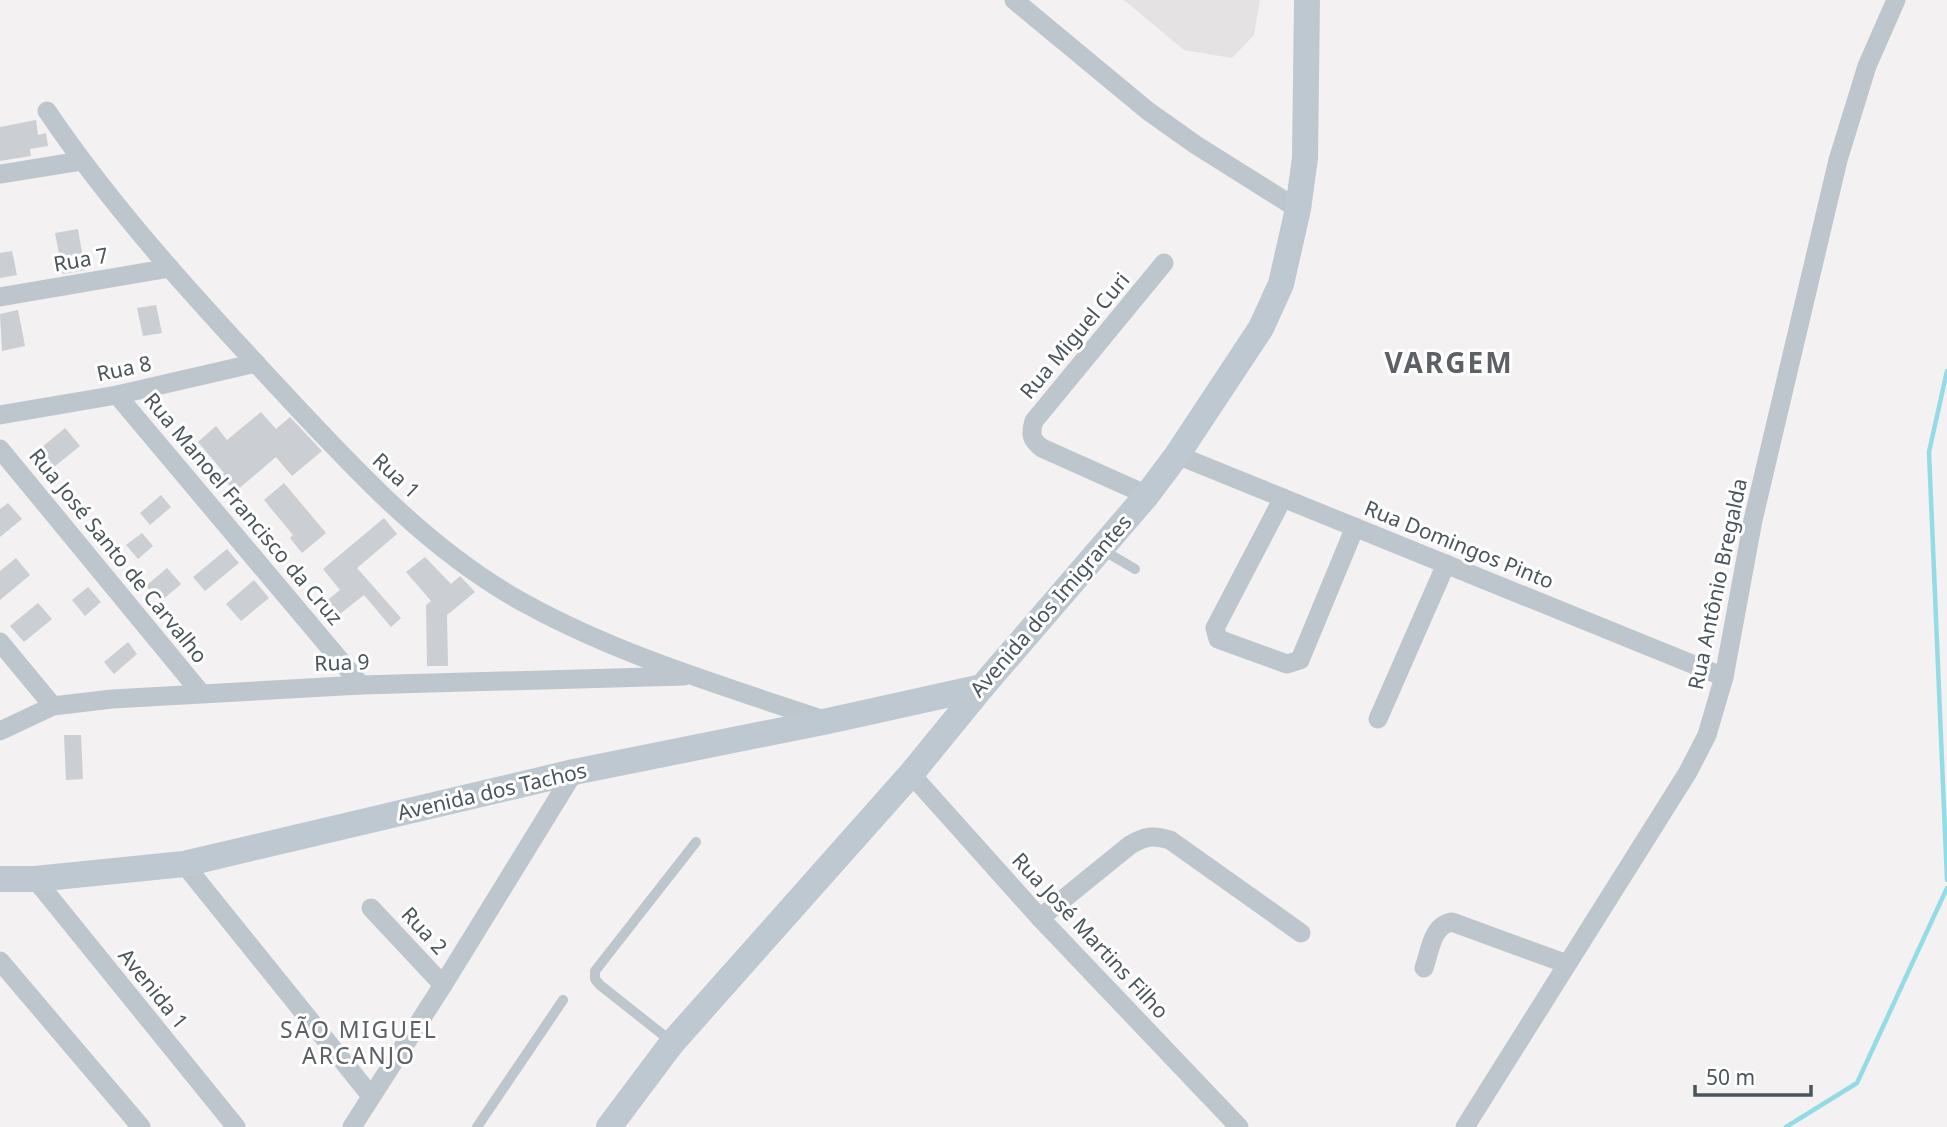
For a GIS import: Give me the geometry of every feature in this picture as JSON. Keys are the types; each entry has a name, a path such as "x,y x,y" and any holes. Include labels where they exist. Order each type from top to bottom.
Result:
{"street":[{"path":"1014,0 1148,111 1196,145 1298,209"},
{"name":"Avenida dos Imigrantes","path":"609,1127 672,1043 911,774 1147,495 1177,455 1261,328 1281,284 1306,158 1307,0"},
{"name":"Rua Antônio Bregalda","path":"1465,1127 1688,772 1707,735 1724,677 1753,520 1838,160 1867,66 1896,0"},
{"name":"Rua 1","path":"47,111 81,161 170,268 256,363 371,486 467,567 526,604 597,638 692,676 828,721"},
{"path":"0,174 81,161"},
{"name":"Rua Miguel Curi","path":"1147,495 1042,448 1034,442 1030,432 1034,421 1164,263"},
{"name":"Rua 7","path":"0,297 170,268"},
{"name":"Rua 8","path":"0,415 117,395 256,363"},
{"name":"Rua Manoel Francisco da Cruz","path":"117,395 361,685"},
{"name":"Rua José Santo de Carvalho","path":"0,449 201,693"},
{"name":"Rua Domingos Pinto","path":"1177,455 1724,677"},
{"path":"1283,498 1215,628 1218,639 1287,664 1300,660 1355,527"},
{"path":"1377,719 1446,564"},
{"path":"0,642 53,706"},
{"name":"Rua 9","path":"0,731 53,706 201,693 361,685 692,676"},
{"name":"Avenida dos Tachos","path":"0,880 184,864 574,772 982,687"},
{"path":"352,1127 574,772"},
{"name":"Rua José Martins Filho","path":"911,774 1040,918 1239,1127"},
{"path":"1040,918 1130,845 1143,837 1156,835 1170,840 1301,933"},
{"path":"184,864 371,1096"},
{"name":"Avenida 1","path":"35,879 236,1127"},
{"name":"Rua 2","path":"371,908 443,985"},
{"path":"1424,968 1437,930 1444,923 1452,922 1567,964"},
{"path":"0,961 141,1127"}],"lane":[{"path":"1101,548 1135,569"},
{"path":"672,1043 600,985 595,979 595,971 696,842"},
{"path":"477,1127 563,1000"}],"shaded area":[{"path":"1124,0 1260,0 1254,35 1232,58 1184,50"}],"building":[{"path":"36,120 38,135 46,133 48,146 30,149 31,156 0,161 0,127"},
{"path":"78,229 85,270 63,274 55,233"},
{"path":"12,251 17,275 0,278 0,253"},
{"path":"156,305 162,333 143,336 137,308"},
{"path":"18,310 25,346 2,351 0,314"},
{"path":"261,412 276,429 290,417 322,451 292,476 276,457 235,492 221,475 224,473 198,442 216,426 227,440"},
{"path":"65,428 80,446 49,471 35,453"},
{"path":"284,483 326,533 302,553 290,538 293,535 264,500"},
{"path":"161,495 171,507 150,525 140,513"},
{"path":"8,503 22,519 0,537 0,509"},
{"path":"384,518 397,534 357,568 401,618 391,627 364,595 336,617 324,603 340,590 323,569"},
{"path":"142,533 153,546 138,559 126,545"},
{"path":"227,549 239,563 205,591 193,577"},
{"path":"425,557 451,584 460,576 475,592 447,615 448,666 427,666 426,605 431,601 406,572"},
{"path":"16,558 30,575 0,600 0,571"},
{"path":"167,568 181,584 160,602 146,586"},
{"path":"254,580 269,598 241,621 226,604"},
{"path":"88,587 101,602 85,616 72,600"},
{"path":"38,603 52,619 24,642 10,626"},
{"path":"128,642 137,654 114,674 104,662"},
{"path":"64,735 81,735 83,779 66,780"}],"waterway":[{"path":"1947,371 1929,452 1947,880"},
{"path":"1786,1127 1857,1083 1947,888"}],"district":[{"name":"VARGEM","path":"1449,363"},
{"name":"SÃO MIGUEL ARCANJO","path":"359,1043"}]}
